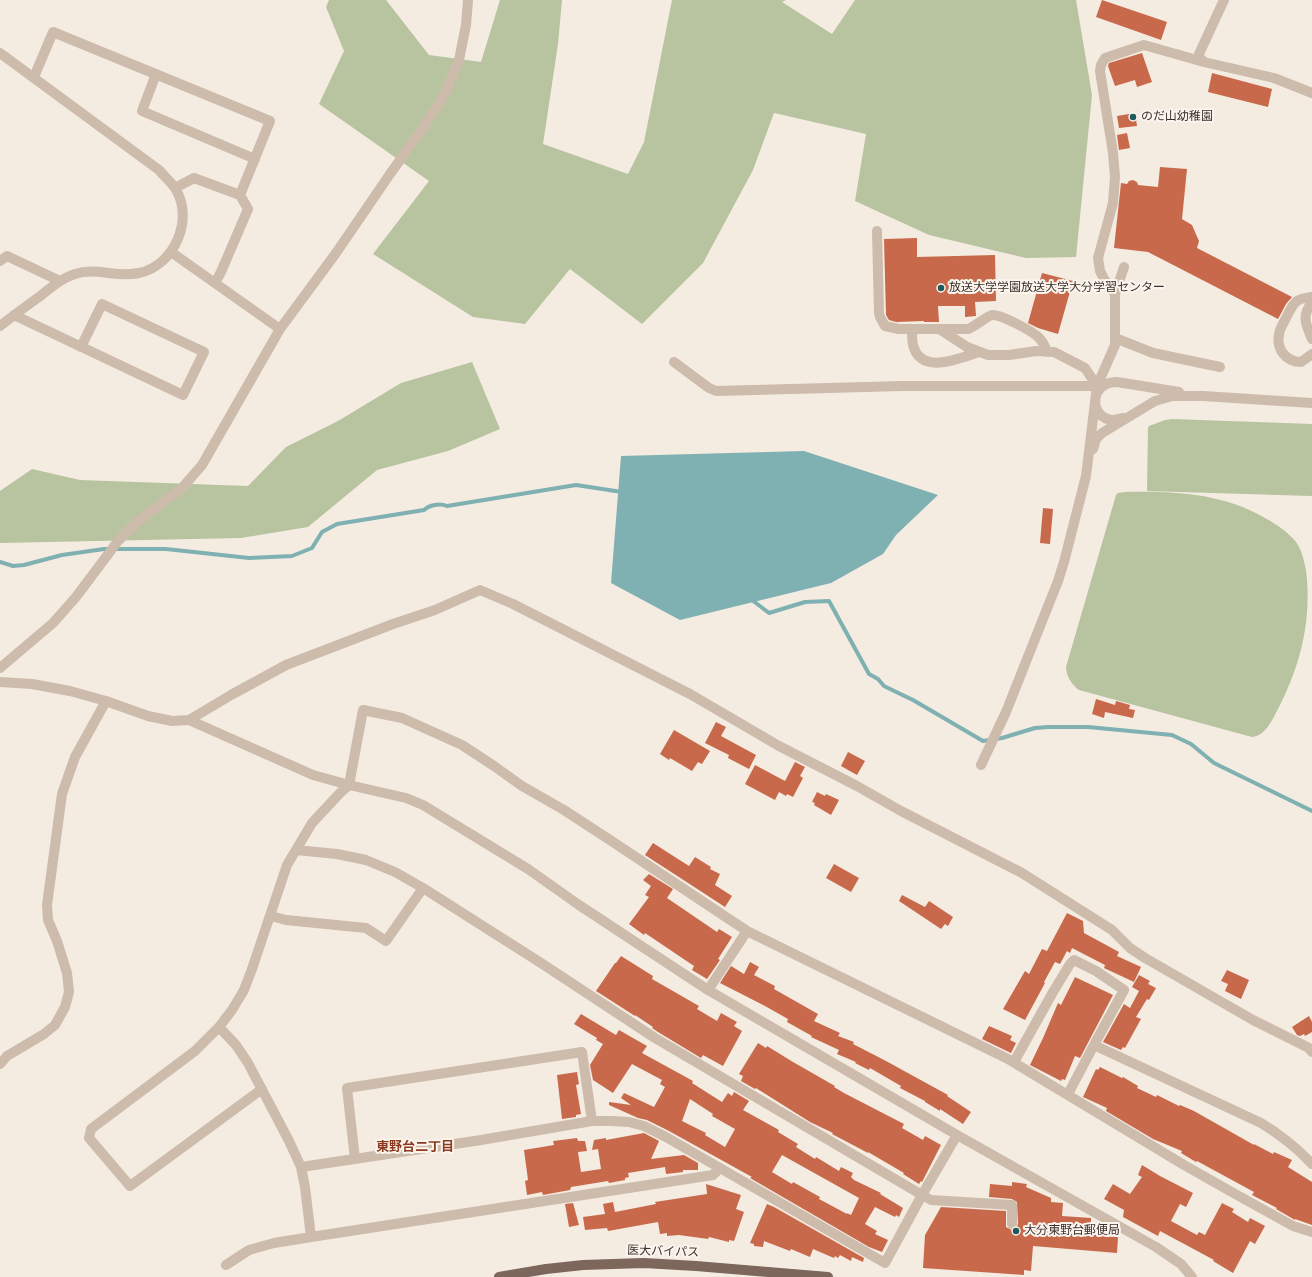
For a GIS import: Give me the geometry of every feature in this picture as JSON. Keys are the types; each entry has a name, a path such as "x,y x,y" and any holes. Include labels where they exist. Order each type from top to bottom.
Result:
{"main road":[{"name":"医大バイパス","path":"498,1277 546,1269 583,1265 644,1263 828,1277"}],"street":[{"path":"0,668 58,618 76,597 118,541 136,523 182,488 202,465 280,329 336,253 390,174 424,128 445,94 459,60 466,25 468,0"},
{"path":"1204,62 1199,57 1224,0"},
{"path":"34,77 53,32 270,121 240,195"},
{"path":"1115,294 1104,279 1100,270 1098,258 1113,203 1115,177 1113,152 1100,71 1101,65 1105,58 1144,45 1204,62 1274,78 1312,93"},
{"path":"0,52 159,170 175,188 182,207 182,224 177,241 171,252 156,265 140,273 123,275 100,272 83,272 76,274 60,281 0,326"},
{"path":"156,74 142,111 255,159"},
{"path":"175,188 194,178 240,195 248,209 215,283"},
{"path":"877,231 880,318 886,326 912,330 968,330 987,317 994,315 1001,316 1036,335 1044,345 1047,352"},
{"path":"171,252 280,329"},
{"path":"0,262 7,256 60,281"},
{"path":"1086,476 1097,386 1115,345 1115,294 1124,267"},
{"path":"1312,297 1300,299 1294,303 1282,326 1278,338 1278,345 1289,360 1295,362 1301,362 1312,354"},
{"path":"1312,303 1307,308 1305,315 1306,325 1312,339"},
{"path":"14,315 81,347 183,395 204,352 102,304 81,347"},
{"path":"912,330 913,346 923,360 934,363 947,362 979,352"},
{"path":"942,330 955,340 979,352 998,355 1054,352 1084,368 1097,386"},
{"path":"1115,338 1154,353 1220,367"},
{"path":"674,362 709,388 716,391 903,386 1097,386"},
{"path":"1203,396 1113,382 1105,384 1099,389 1095,399 1098,411 1104,416 1113,420 1124,418 1152,403 1172,396 1203,396 1312,403"},
{"path":"1128,384 1145,392 1152,403"},
{"path":"981,766 1006,712 1058,581 1095,442 1098,436 1136,412"},
{"path":"189,720 286,665 393,624 435,610 480,590 533,614 690,694 780,746 857,786 901,811 1022,873 1112,930 1130,948 1145,958 1253,1020 1311,1049"},
{"path":"0,682 39,685 70,691 106,701 148,716 172,721 189,720 313,775 406,798 423,805 528,869 708,990 958,1135 1156,1247 1180,1264 1192,1277"},
{"path":"0,1064 7,1056 44,1034 55,1025 65,1006 69,992 67,972 57,940 48,920 47,905 62,794 75,757 106,701"},
{"path":"262,1089 130,1186 89,1138 91,1129 196,1051 219,1027 232,1010 244,990 252,969 287,865 312,823 349,785 363,710 402,718 462,745 522,786 564,810 610,840 747,932 1014,1062 1184,1165 1294,1226 1312,1232"},
{"path":"296,850 337,854 366,860 395,872 423,888 655,1038 922,1195 931,1200 1012,1205 1012,1224"},
{"path":"271,916 286,920 366,928 386,941 423,888"},
{"path":"708,990 747,932"},
{"path":"1014,1062 1070,964 1074,960 1096,971 1124,990 1068,1094"},
{"path":"219,1027 236,1045 248,1062 289,1141 300,1167 305,1187 312,1237"},
{"path":"1094,1045 1261,1123 1282,1136 1301,1152 1312,1164"},
{"path":"355,1159 347,1088 582,1052 592,1121"},
{"path":"300,1167 481,1140 592,1121 611,1120 629,1122 644,1126 666,1137 885,1263 922,1195 958,1135"},
{"path":"226,1264 249,1250 274,1244 713,1175 720,1168"}],"green space":[{"path":"329,0 386,0 429,55 481,62 500,0 562,0 558,44 543,144 628,174 644,142 672,0 786,0 782,2 832,34 855,0 1076,0 1092,95 1076,257 1026,258 929,235 855,201 866,134 774,113 753,170 703,263 642,324 570,269 525,324 473,317 373,254 429,181 319,104 344,51 326,7"},
{"path":"472,362 500,429 448,451 377,470 308,527 241,538 0,543 0,491 32,469 80,480 248,486 286,447 338,421 401,383"},
{"path":"1165,420 1312,424 1312,496 1147,491 1148,428 1149,426"},
{"path":"1118,493 1179,493 1197,495 1232,503 1265,518 1282,528 1300,548 1306,570 1307,588 1306,624 1303,641 1299,658 1287,691 1272,721 1265,730 1257,736 1252,737 1079,690 1070,680 1066,667 1116,495"}],"water":[{"path":"804,451 938,495 896,535 883,554 831,583 680,620 611,583 621,456"}],"building":[{"path":"1102,0 1167,22 1161,40 1096,17"},
{"path":"1142,53 1152,82 1137,87 1135,80 1115,86 1108,66 1109,63"},
{"path":"1212,73 1272,89 1268,107 1208,92"},
{"path":"1135,113 1137,126 1119,128 1117,116"},
{"path":"1127,133 1130,148 1119,150 1117,135"},
{"path":"1160,167 1187,169 1182,219 1192,225 1199,241 1197,248 1292,297 1286,304 1278,319 1148,252 1114,248 1121,183 1127,184 1129,181 1133,180 1137,182 1138,185 1158,187"},
{"name":"放送大学学園放送大学大分学習センター","path":"917,238 917,257 995,255 996,301 975,302 976,316 965,317 965,306 938,306 939,322 896,322 889,320 886,315 884,239"},
{"path":"1042,273 1073,281 1058,334 1038,328 1028,323"},
{"path":"1043,508 1053,509 1050,544 1040,543"},
{"path":"1096,699 1115,705 1116,701 1130,705 1129,709 1135,710 1133,718 1105,712 1104,718 1092,714"},
{"path":"716,722 726,727 721,736 756,755 749,769 728,758 729,755 705,743"},
{"path":"674,730 710,751 702,764 698,762 692,771 660,754"},
{"path":"848,752 865,761 857,775 841,766"},
{"path":"795,762 805,767 800,776 803,778 793,797 787,794 786,796 779,792 775,800 745,784 755,765 785,781"},
{"path":"817,792 839,800 831,815 814,805 815,803 812,802"},
{"path":"653,843 689,866 695,857 711,867 710,869 720,874 715,885 732,896 725,907 645,855"},
{"path":"834,864 859,878 851,892 826,878"},
{"path":"649,874 673,889 667,898 717,932 719,929 732,937 718,959 720,960 707,979 692,970 694,966 629,924 649,897 645,895 651,886 643,880"},
{"path":"902,895 925,907 929,901 953,917 948,926 945,924 941,929 899,901"},
{"path":"1067,913 1083,921 1084,933 1119,952 1117,956 1141,967 1134,982 1104,968 1105,965 1072,948 1070,953 1067,951 1060,964 1055,962 1025,1020 1003,1009 1025,971 1029,974 1042,949 1047,951"},
{"path":"621,956 653,976 652,979 699,1006 697,1009 717,1021 721,1013 737,1022 734,1026 742,1031 723,1066 703,1055 701,1058 658,1032 635,1015 596,991"},
{"path":"750,962 759,967 754,975 775,986 774,989 818,1014 814,1021 840,1033 838,1036 854,1042 853,1044 948,1095 947,1096 971,1112 963,1124 940,1109 940,1111 900,1088 901,1086 870,1068 869,1070 855,1063 856,1062 837,1054 839,1050 811,1037 812,1036 787,1022 788,1019 720,983 731,966 744,974"},
{"path":"1227,970 1249,980 1241,999 1225,991 1228,984 1221,981"},
{"path":"1139,975 1150,981 1148,984 1156,988 1136,1017 1141,1019 1125,1048 1123,1047 1121,1050 1103,1042 1124,1004 1130,1008 1139,991 1132,987"},
{"path":"1075,977 1113,995 1080,1058 1075,1056 1065,1080 1062,1079 1061,1081 1030,1065 1058,1003 1061,1005"},
{"path":"581,1014 616,1035 619,1030 647,1046 642,1053 693,1081 692,1083 722,1102 728,1093 732,1096 734,1092 749,1101 743,1110 779,1130 778,1132 798,1144 796,1147 815,1159 816,1157 839,1171 841,1167 853,1173 851,1177 854,1180 881,1193 880,1194 903,1208 899,1217 896,1215 895,1217 875,1207 865,1224 877,1231 875,1234 888,1240 882,1252 869,1247 750,1178 752,1177 669,1131 647,1120 638,1118 609,1105 609,1102 631,1105 621,1098 624,1093 654,1107 665,1087 660,1084 662,1080 632,1064 613,1093 593,1080 590,1065 603,1044 596,1040 597,1038 574,1024","holes":["690,1099 713,1114 712,1116 735,1129 725,1147 705,1135 706,1133 682,1121","782,1155 859,1198 851,1215 819,1199 820,1197 793,1182 792,1184 772,1172"]},
{"path":"1309,1016 1312,1022 1312,1032 1305,1036 1304,1034 1300,1036 1297,1035 1292,1027"},
{"path":"989,1026 1012,1036 1010,1040 1016,1043 1011,1053 982,1039"},
{"path":"758,1043 766,1048 767,1046 835,1086 834,1087 844,1093 904,1124 902,1128 923,1140 925,1136 941,1145 922,1182 921,1181 919,1184 903,1174 904,1173 868,1152 810,1122 756,1088 755,1089 741,1081 743,1076 739,1074"},
{"path":"1100,1067 1122,1078 1123,1077 1138,1086 1137,1088 1156,1097 1157,1095 1179,1106 1180,1105 1194,1111 1254,1145 1273,1154 1274,1152 1292,1160 1288,1167 1312,1182 1312,1225 1295,1220 1276,1209 1277,1208 1252,1195 1254,1192 1197,1161 1196,1162 1181,1153 1182,1151 1153,1139 1106,1111 1107,1108 1083,1097 1096,1069 1098,1070"},
{"path":"577,1072 579,1084 576,1085 581,1114 576,1115 576,1117 562,1119 557,1075"},
{"path":"644,1133 659,1141 651,1159 684,1155 698,1163 698,1170 683,1170 683,1172 666,1174 665,1167 628,1173 629,1177 625,1178 625,1180 571,1187 570,1190 543,1195 542,1192 527,1195 525,1181 528,1180 524,1150 554,1145 553,1141 577,1138 578,1141 585,1141 587,1151 578,1152 581,1172 601,1169 598,1149 592,1150 594,1140 606,1138 606,1140"},
{"path":"1142,1165 1193,1193 1186,1207 1180,1204 1171,1221 1197,1235 1199,1232 1205,1235 1222,1203 1234,1209 1232,1212 1248,1222 1250,1218 1265,1226 1255,1244 1250,1241 1233,1273 1213,1261 1214,1260 1160,1231 1158,1236 1123,1217 1124,1210 1104,1199 1113,1184 1130,1194 1142,1177 1138,1175"},
{"path":"1012,1182 1027,1184 1026,1187 1051,1198 1051,1202 1063,1203 1062,1216 1091,1218 1091,1229 1104,1230 1103,1236 1118,1237 1117,1253 1033,1246 1031,1271 1024,1270 1024,1275 923,1268 925,1235 941,1207 1006,1211 1006,1227 1012,1230 1016,1229 1018,1224 1017,1202 1012,1199 989,1197 990,1184 1012,1186"},
{"path":"706,1184 741,1195 736,1209 744,1212 734,1241 729,1240 729,1242 709,1237 708,1239 679,1235 667,1236 667,1233 660,1234 658,1222 608,1231 607,1228 585,1230 583,1217 605,1214 603,1204 613,1202 615,1212 656,1204 655,1202 707,1194"},
{"path":"573,1203 579,1225 569,1227 565,1204"},
{"path":"767,1204 864,1258 863,1262 852,1257 851,1261 840,1255 838,1258 835,1256 834,1258 813,1249 810,1257 791,1249 790,1251 764,1241 763,1247 754,1246 754,1244 750,1243"}],"waterway":[{"path":"0,562 13,566 24,565 62,555 104,549 166,549 249,558 292,556 312,548 322,532 337,524 424,510 435,505 447,506 576,485 622,492"},
{"path":"752,600 769,613 805,602 829,601 869,674 878,679 884,686 913,700 983,741 1002,738 1035,728 1048,727 1088,727 1172,735 1191,744 1214,763 1312,811"}],"place":[{"name":"のだ山幼稚園","path":"1133,117"},
{"name":"放送大学学園放送大学大分学習センター","path":"941,288"},
{"name":"大分東野台郵便局","path":"1016,1231"}],"district":[{"name":"東野台二丁目","path":"415,1148"}]}
